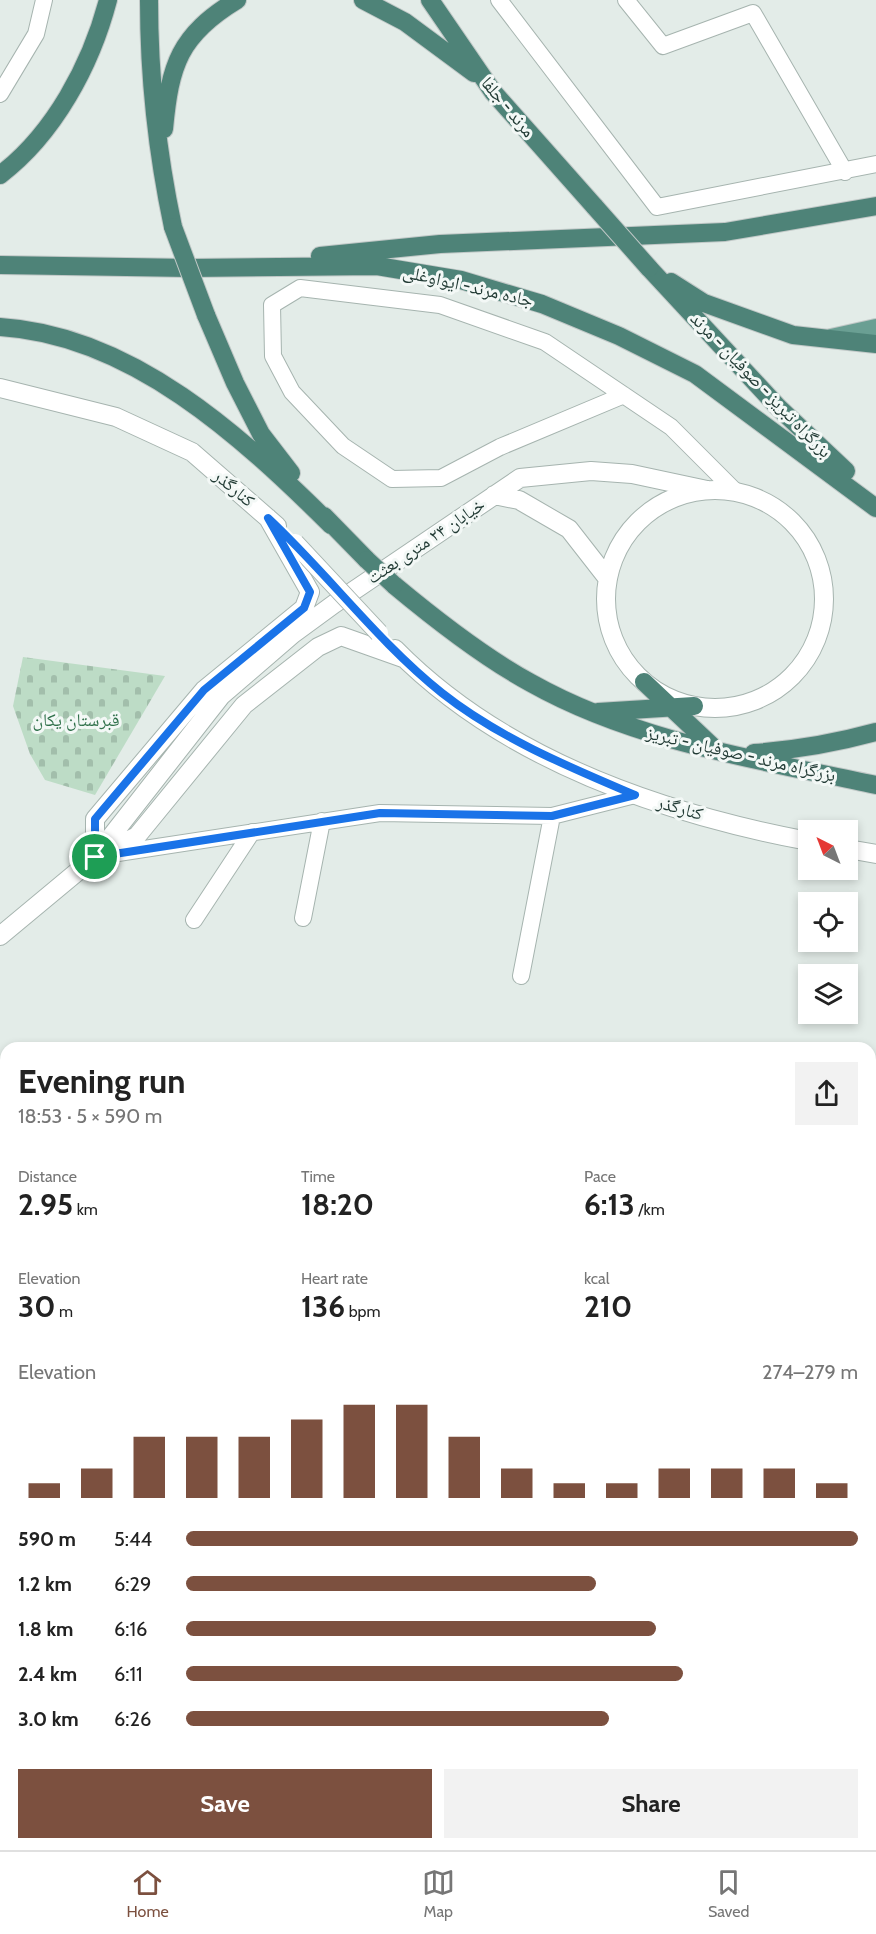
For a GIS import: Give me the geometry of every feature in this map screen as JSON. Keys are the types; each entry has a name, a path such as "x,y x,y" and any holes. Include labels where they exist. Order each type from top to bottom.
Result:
{"highway":[{"path":"0,175 15,163 52,121 83,67 108,0"},
{"path":"149,0 160,168 173,227 206,315 235,383 261,434 331,525"},
{"path":"160,168 169,82 185,43 223,9 237,0"},
{"path":"363,0 405,22 485,81"},
{"name":"مرند - جلفا","path":"430,0 485,81 649,268"},
{"path":"189,268 440,244 725,232 876,206"},
{"name":"جاده مرند- ایواوغلی","path":"0,265 189,268 377,266 461,280 542,304 619,336 694,374 876,508"},
{"path":"649,268 704,303 793,334 876,344"},
{"name":"بزرگراه تبریز - صوفیان - مرند","path":"649,268 778,407 876,499"},
{"path":"0,327 30,328 92,348 147,375 196,406 264,459 331,525"},
{"name":"بزرگراه مرند - صوفیان - تبریز","path":"331,525 420,607 530,683 631,727 718,752 876,785"},
{"path":"644,682 718,752 785,751 876,732"},
{"path":"593,712 694,706"}],"main road":[{"path":"831,338 876,328"}],"street":[{"path":"0,94 36,34 44,0"},
{"path":"499,0 657,207 845,172 876,164"},
{"path":"626,0 663,46 753,13 845,172"},
{"path":"624,395 500,447 441,478 392,478 343,446 292,392 273,356 272,306 300,288 440,305 545,342 624,395 671,427 736,492"},
{"name":"کنارگذر","path":"0,388 116,417 192,452 295,543 403,658 442,693 505,735 635,795 798,840"},
{"name":"خیابان ۲۴ متری بعثت","path":"0,936 95,857 221,696 293,634 520,478 591,471 632,474 707,490"},
{"path":"707,490 736,492 763,500 787,516 806,537 820,572 824,591 822,619 813,646 798,670 776,689 751,702 732,706 694,706 667,698 644,682 625,661 612,635 606,608 608,579 616,552 632,528 646,515 679,496 707,490"},
{"path":"494,495 519,500 569,529 608,579"},
{"path":"95,857 95,819 204,690 304,608 310,592 268,518"},
{"path":"95,857 137,836 244,705 318,647 341,636 403,658"},
{"path":"95,857 380,813 552,816 635,795"},
{"path":"521,976 552,816"},
{"path":"303,918 322,821"},
{"path":"194,920 252,832"},
{"path":"858,851 876,854"}],"green space":[{"name":"قبرستان یکان","path":"23,657 165,676 95,795 45,780 30,754 13,706"}],"route":[{"path":"268,518 295,543 403,658 442,693 505,735 635,795 552,816 380,813 95,857 95,819 204,690 304,608 310,592 268,518"}]}
